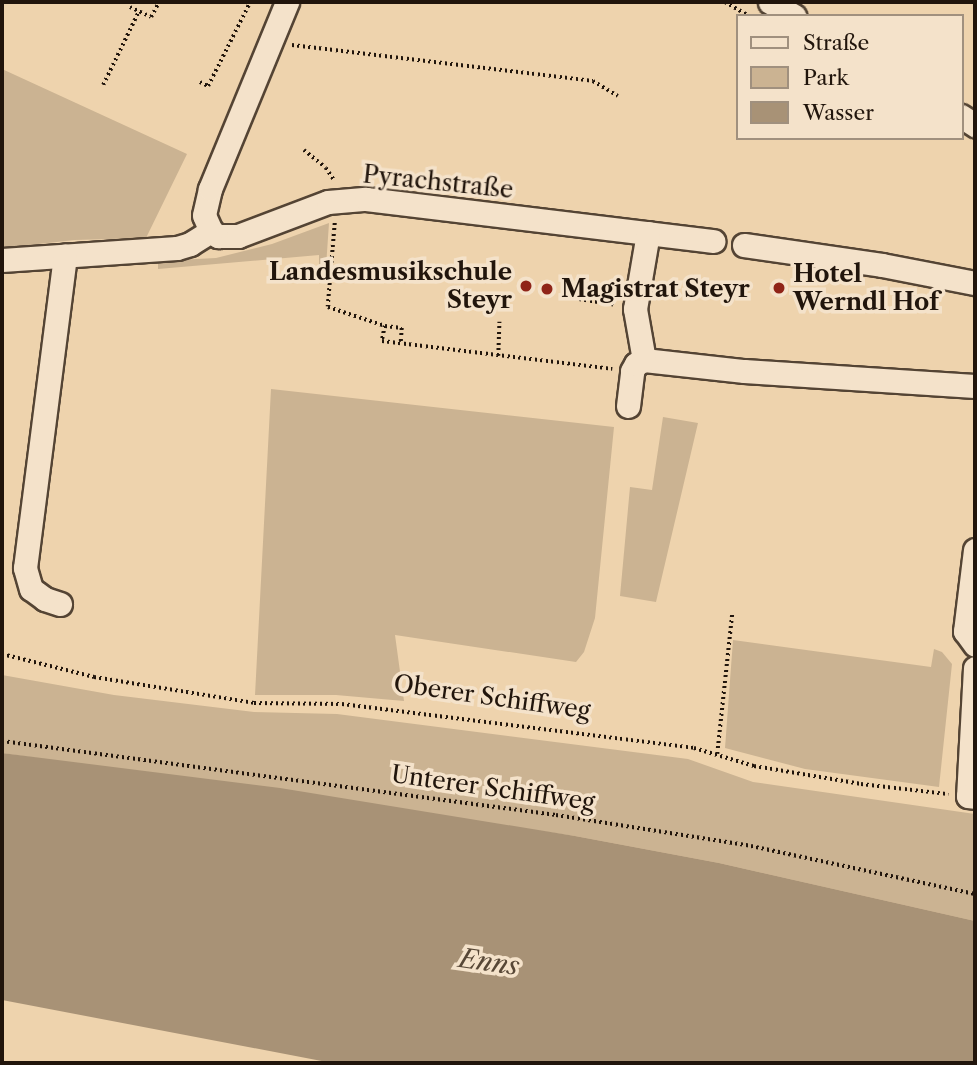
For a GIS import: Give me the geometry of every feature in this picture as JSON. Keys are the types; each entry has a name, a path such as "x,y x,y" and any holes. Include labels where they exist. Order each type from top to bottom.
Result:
{"street":[{"path":"2,260 177,248 211,231 204,215 210,189 287,2"},
{"path":"771,2 791,14"},
{"name":"Pyrachstraße","path":"211,231 218,236 238,236 332,195 713,241"},
{"path":"628,406 638,365 635,309 648,233"},
{"path":"744,245 882,265 975,283"},
{"path":"60,604 45,599 31,589 25,568 65,256"},
{"path":"638,365 975,386"},
{"path":"975,550 965,631 975,645"},
{"path":"971,797 975,668"}],"path":[{"path":"131,7 151,18 159,2"},
{"path":"200,82 208,86 250,2"},
{"path":"725,2 745,14"},
{"path":"103,85 139,11"},
{"path":"283,44 593,81 618,96"},
{"path":"304,150 331,173 335,217 328,307 384,326 402,328 401,344"},
{"path":"579,299 635,309"},
{"path":"498,356 499,322"},
{"path":"384,326 382,341 401,344 498,356 638,365"},
{"path":"717,754 732,614"},
{"name":"Oberer Schiffweg","path":"2,654 94,677 254,703 342,704 694,748 754,766 861,784 971,797"},
{"name":"Unterer Schiffweg","path":"2,741 556,815 751,846 975,894"}],"green space":[{"path":"2,69 187,154 146,238 75,240 2,248"},
{"path":"329,223 326,267 319,268 319,255 158,269 158,261 216,258 272,244"},
{"path":"271,389 614,427 595,618 584,652 576,662 395,635 404,701 336,695 255,695"},
{"path":"663,417 698,423 656,602 620,596 630,487 652,490"},
{"path":"733,640 931,667 934,649 942,652 952,664 939,787 805,769 725,748"},
{"path":"2,675 114,695 254,712 337,714 688,759 753,782 975,814 975,921 719,863 575,836 2,753"}],"water":[{"name":"Enns","path":"2,753 280,788 575,836 719,863 975,921 975,1063 332,1063 2,1000"}],"place":[{"name":"Landesmusikschule Steyr","path":"526,286"},
{"name":"Hotel Werndl Hof","path":"779,288"},
{"name":"Magistrat Steyr","path":"547,289"}]}
